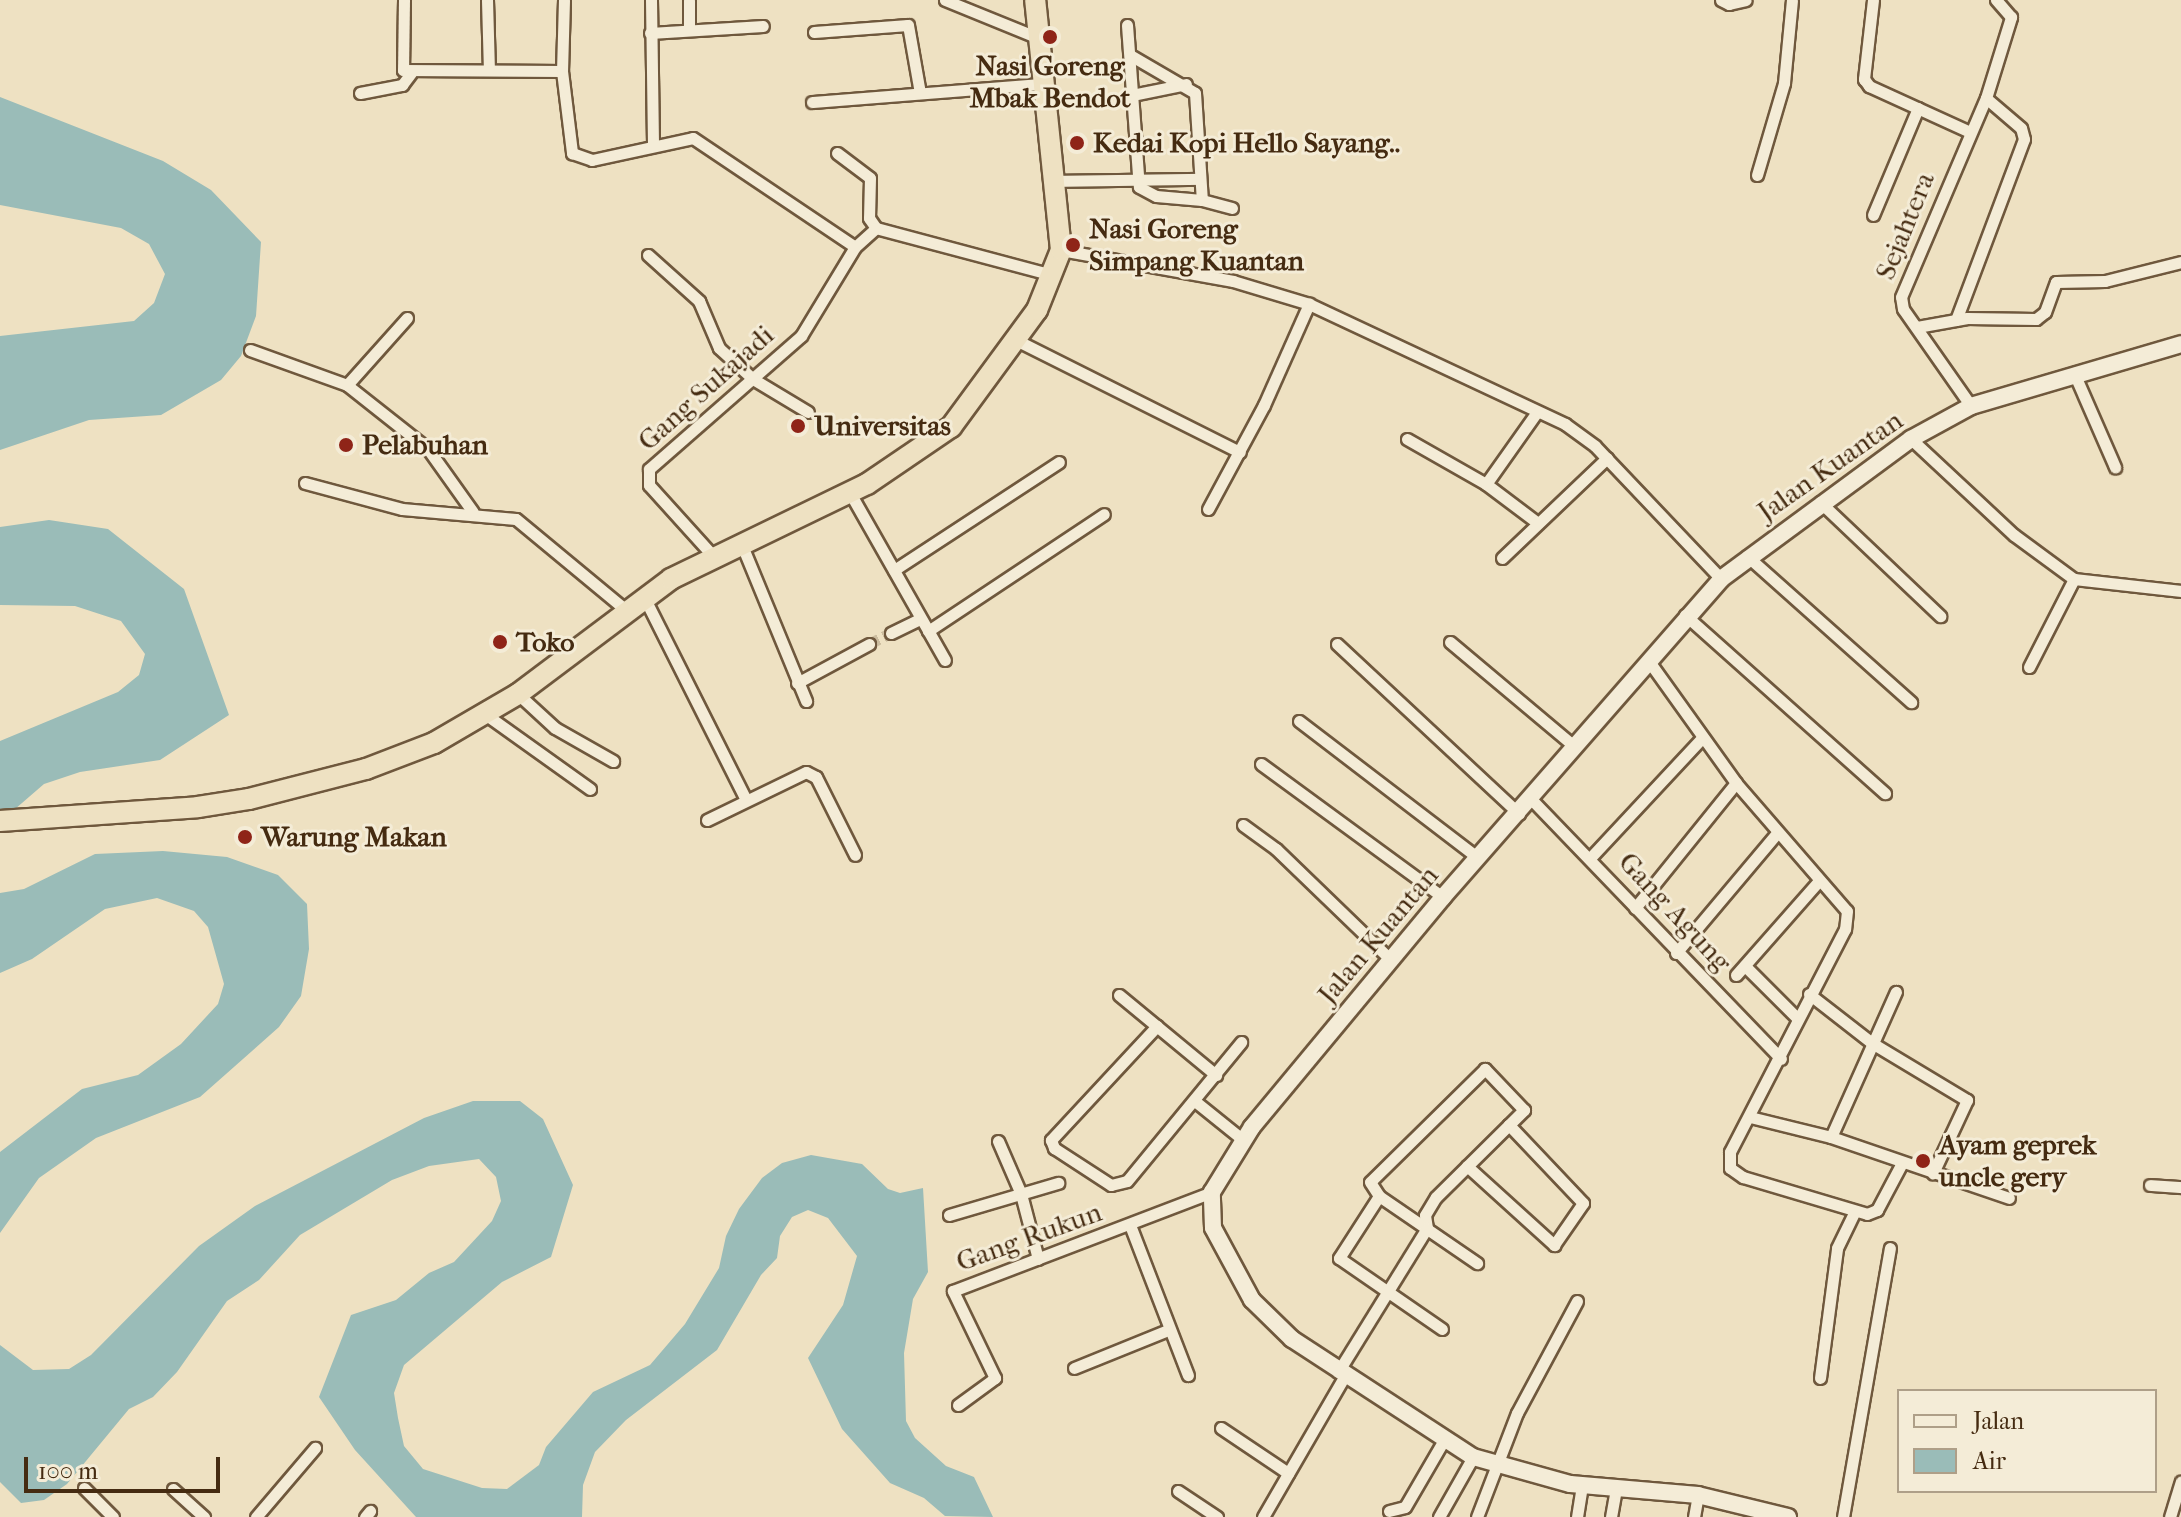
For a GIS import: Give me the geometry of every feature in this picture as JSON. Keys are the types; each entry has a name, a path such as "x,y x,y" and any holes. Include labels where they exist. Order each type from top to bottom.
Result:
{"highway":[{"path":"0,821 249,799 366,769 434,743 518,694 644,597 741,543 850,493 951,427 1018,341 1053,275 1061,250 1036,37 1035,0"}],"street":[{"path":"404,0 401,63 411,73 562,71"},
{"path":"487,0 489,70"},
{"path":"564,0 562,71 572,153 586,160 685,138 699,141 855,247"},
{"path":"651,0 653,146"},
{"path":"689,0 689,30"},
{"path":"945,0 1036,37"},
{"path":"1721,0 1729,4 1746,0"},
{"path":"1757,175 1784,83 1792,0"},
{"path":"1873,0 1864,79 1869,86 1970,132"},
{"name":"Sejahtera","path":"1971,406 1903,309 1903,286 1986,98 2011,17 1996,0"},
{"path":"814,32 908,25 920,93"},
{"path":"1127,25 1136,180 1156,196 1202,200 1232,208"},
{"path":"650,33 763,26"},
{"path":"1130,55 1186,84 1199,104 1202,200"},
{"path":"360,93 402,85 411,73"},
{"path":"812,102 1041,84"},
{"path":"1132,95 1186,84"},
{"path":"1956,320 2024,139 2021,128 1986,98"},
{"path":"1873,215 1918,108"},
{"path":"837,153 870,178 869,218 876,228 1053,275"},
{"path":"1053,181 1200,179"},
{"name":"Gang Sukajadi","path":"714,557 649,485 647,474 657,458 753,379 809,325 855,247 876,228"},
{"path":"1061,250 1233,281 1309,304 1565,424 1607,458 1721,579"},
{"path":"648,255 699,301 719,348 753,379 808,412"},
{"path":"1917,327 1956,320 2036,319 2045,312 2056,282 2105,281 2181,262"},
{"path":"1208,509 1240,452 1309,304"},
{"path":"347,385 407,318"},
{"path":"1018,341 1240,452"},
{"name":"Jalan Kuantan","path":"1212,1192 1242,1139 1443,897 1532,800 1685,615 1747,556 1911,439 1971,406 2074,373 2181,344"},
{"path":"250,350 347,385 428,449 473,512"},
{"path":"2074,373 2115,467"},
{"path":"1486,484 1537,412"},
{"path":"1407,439 1486,484 1538,523"},
{"path":"1911,439 2014,535 2074,579 2181,591"},
{"path":"1502,558 1607,458"},
{"path":"894,570 1059,462"},
{"path":"305,483 402,509 473,512 522,523 626,610"},
{"path":"850,493 945,660"},
{"path":"1820,502 1940,616"},
{"path":"928,631 1104,514"},
{"path":"741,543 806,701"},
{"path":"1747,556 1911,702"},
{"path":"2029,667 2074,579"},
{"path":"644,597 746,800"},
{"path":"1685,615 1885,793"},
{"path":"891,633 920,619"},
{"path":"1450,642 1574,746"},
{"path":"797,683 869,644"},
{"path":"1337,644 1519,814"},
{"path":"1648,660 1701,739 1818,882 1844,905 1848,918 1797,1018 1781,1059 1728,1158 1735,1173 1855,1211 1877,1210 1902,1163"},
{"path":"518,694 555,728 613,761"},
{"path":"485,714 590,789"},
{"path":"1299,721 1478,858"},
{"path":"1591,857 1701,739"},
{"path":"1261,764 1443,897"},
{"path":"707,820 802,772 814,775 855,855"},
{"path":"1635,908 1736,783"},
{"name":"Gang Agung","path":"1532,800 1591,857 1676,953 1781,1059"},
{"path":"1243,825 1276,849 1391,960"},
{"path":"1676,953 1778,832"},
{"path":"1736,975 1747,968 1818,882"},
{"path":"1747,968 1797,1018"},
{"path":"1831,1137 1896,992"},
{"path":"1809,994 1872,1043 1968,1102 1933,1173"},
{"path":"1119,995 1216,1075"},
{"path":"1157,1026 1056,1131 1051,1146 1111,1185 1122,1185 1196,1102 1241,1042"},
{"path":"1263,1517 1341,1374 1427,1228 1427,1210 1524,1107 1483,1070 1370,1182 1379,1196 1427,1228 1477,1263"},
{"path":"1196,1102 1242,1139"},
{"path":"1750,1117 1831,1137 2009,1198"},
{"path":"1467,1166 1554,1245 1583,1203 1509,1125"},
{"path":"998,1141 1021,1194 1038,1259"},
{"path":"949,1215 1058,1183"},
{"path":"2150,1185 2181,1187"},
{"path":"1212,1192 1213,1228 1252,1300 1292,1339 1341,1374 1473,1457 1495,1468 1582,1486 1698,1495 1733,1509 1788,1517"},
{"name":"Gang Rukun","path":"958,1405 995,1378 953,1291 1212,1192"},
{"path":"1379,1196 1339,1258 1442,1329"},
{"path":"1820,1378 1837,1248 1855,1211"},
{"path":"1130,1225 1168,1330 1188,1375"},
{"path":"1843,1517 1890,1248"},
{"path":"1477,1517 1517,1413 1577,1301"},
{"path":"1074,1368 1168,1330"},
{"path":"1221,1428 1288,1473"},
{"path":"1389,1511 1405,1507 1444,1440"},
{"path":"256,1517 315,1448"},
{"path":"1439,1517 1473,1457"},
{"path":"2170,1517 2181,1482"},
{"path":"1577,1517 1582,1486"},
{"path":"84,1488 113,1517"},
{"path":"173,1489 204,1517"},
{"path":"1611,1517 1616,1489"},
{"path":"1178,1491 1217,1517"},
{"path":"1694,1517 1698,1495"}],"water":[{"path":"0,97 163,161 211,190 261,242 256,316 241,356 221,380 161,415 89,420 0,450 0,336 134,321 154,303 165,274 149,244 121,228 0,205"},
{"path":"49,520 108,529 184,589 229,715 160,760 80,772 44,784 0,822 0,741 118,692 139,675 145,654 121,621 75,606 0,605 0,527"},
{"path":"163,851 227,857 278,875 307,904 309,949 301,996 279,1027 200,1097 96,1138 39,1178 0,1233 0,1152 82,1089 138,1075 181,1044 218,1004 224,984 208,927 194,911 157,898 105,909 32,959 0,973 0,893 24,889 95,854"},
{"path":"473,1101 520,1101 543,1119 573,1185 551,1257 502,1282 404,1365 394,1393 398,1418 404,1446 423,1469 482,1488 507,1489 539,1465 546,1447 593,1392 650,1365 685,1324 719,1268 726,1236 739,1209 762,1178 782,1163 811,1155 862,1164 888,1189 900,1193 923,1188 928,1272 913,1299 904,1353 906,1421 915,1438 946,1466 974,1477 993,1517 945,1516 924,1498 890,1483 842,1429 808,1358 843,1305 857,1256 828,1218 808,1210 792,1217 780,1236 777,1258 761,1275 717,1350 626,1420 595,1452 583,1485 582,1517 416,1517 355,1450 319,1397 351,1315 396,1300 429,1273 454,1262 492,1221 501,1201 496,1177 479,1159 429,1166 392,1180 300,1235 259,1280 227,1301 177,1372 153,1397 129,1409 67,1484 44,1500 21,1503 0,1482 0,1345 33,1370 69,1369 91,1355 199,1246 255,1206 424,1118"}],"tunnel":[{"path":"869,644 891,633"}],"place":[{"name":"Nasi Goreng Mbak Bendot","path":"1050,37"},
{"name":"Kedai Kopi Hello Sayang..","path":"1077,143"},
{"name":"Nasi Goreng Simpang Kuantan","path":"1073,245"},
{"name":"Universitas","path":"798,426"},
{"name":"Pelabuhan","path":"346,445"},
{"name":"Toko","path":"500,642"},
{"name":"Warung Makan","path":"245,837"},
{"name":"Ayam geprek uncle gery","path":"1923,1161"}]}
